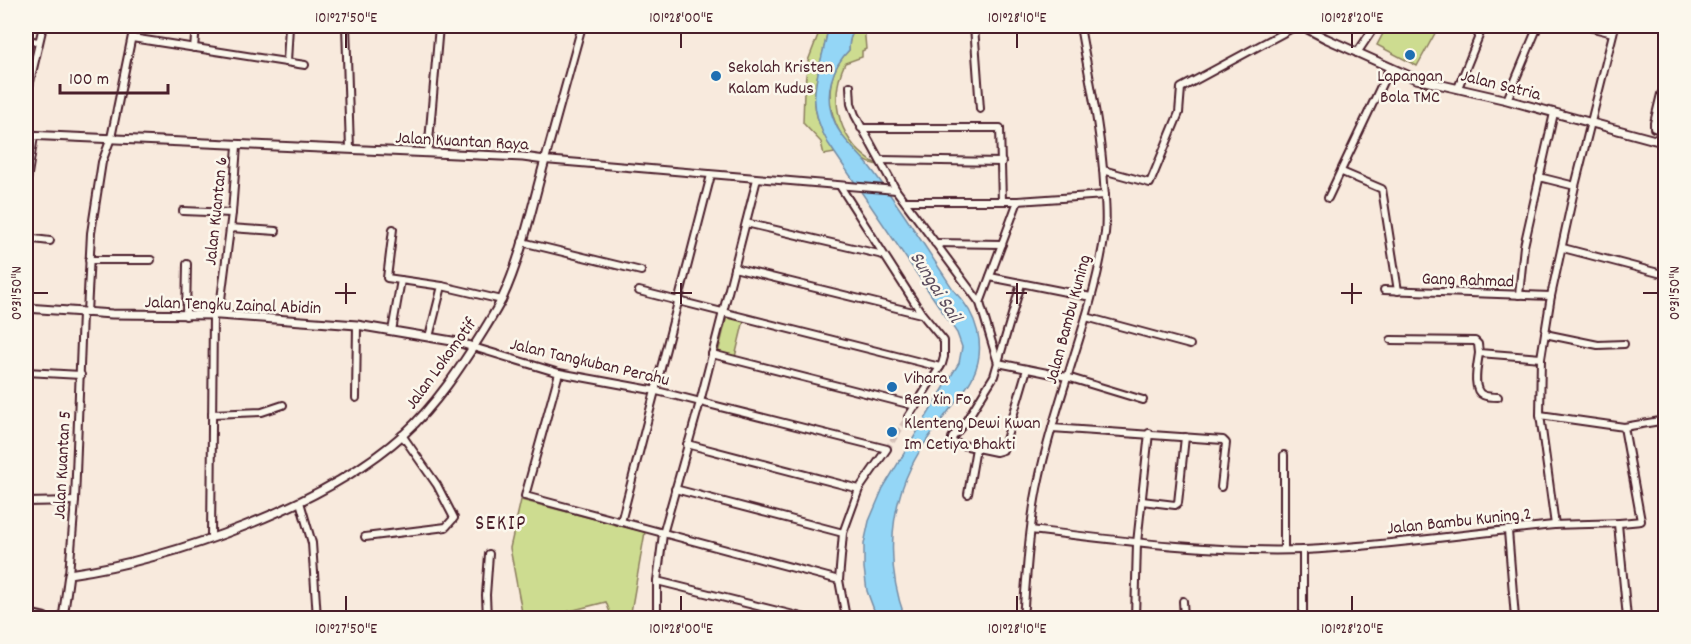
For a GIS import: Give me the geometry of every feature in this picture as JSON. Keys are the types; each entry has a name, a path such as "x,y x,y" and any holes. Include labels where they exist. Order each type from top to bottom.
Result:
{"main road":[{"path":"26,614 44,618"}],"street":[{"path":"26,99 43,26"},
{"name":"Jalan Kuantan 5","path":"63,618 75,501 91,233 102,162 111,138 134,26"},
{"path":"194,48 196,26"},
{"path":"287,62 289,26"},
{"path":"346,26 350,149"},
{"path":"428,153 439,26"},
{"name":"Jalan Lokomotif","path":"69,574 105,569 211,537 300,502 340,480 381,452 425,414 473,347 502,300 522,242 582,26"},
{"path":"974,26 980,109"},
{"name":"Jalan Bambu Kuning","path":"1023,618 1031,530 1039,479 1086,317 1105,231 1103,170 1080,26"},
{"path":"1103,170 1150,183 1179,113 1181,88 1296,26"},
{"name":"Jalan Satria","path":"1302,26 1325,39 1416,79 1507,100 1665,143"},
{"path":"1358,53 1375,26"},
{"path":"1458,88 1482,26"},
{"path":"1507,100 1538,26"},
{"path":"1585,26 1613,33"},
{"name":"Jalan Bambu Kuning 2","path":"1031,530 1137,543 1303,550 1555,525 1540,416 1541,358 1551,296 1589,123 1615,26"},
{"path":"132,38 305,65"},
{"path":"26,40 39,42"},
{"path":"1328,198 1390,67"},
{"path":"850,86 851,104 893,190 905,201 980,303 998,363"},
{"path":"1665,88 1661,94 1654,123 1654,128 1665,132"},
{"path":"1519,295 1524,246 1554,113"},
{"path":"861,128 998,128 1002,162 1002,201"},
{"path":"26,187 30,135"},
{"name":"Jalan Kuantan Raya","path":"30,135 523,157 893,190"},
{"name":"Jalan Kuantan 6","path":"211,537 216,315 232,213 237,146"},
{"path":"880,160 1002,162"},
{"path":"1342,172 1383,190 1398,291"},
{"path":"621,522 657,392 711,175"},
{"path":"1539,177 1575,186"},
{"path":"657,618 657,581 663,534 700,402 757,179"},
{"path":"840,186 922,314 944,341 944,357 940,367 908,417"},
{"path":"905,201 1018,201 1105,195"},
{"path":"980,303 1018,201"},
{"path":"183,211 232,213"},
{"path":"746,223 884,255"},
{"path":"230,228 276,231"},
{"path":"393,229 387,278 442,286 502,300"},
{"path":"26,238 50,241"},
{"path":"522,242 642,271"},
{"path":"935,243 1002,244"},
{"path":"1563,248 1665,275"},
{"path":"89,260 151,260"},
{"path":"186,316 187,264"},
{"path":"734,268 922,314"},
{"path":"990,277 1091,297"},
{"path":"392,331 401,280"},
{"path":"1021,284 994,376 952,438 953,443 999,453 1003,450 1026,369"},
{"path":"429,337 442,286"},
{"name":"Gang Rahmad","path":"1384,290 1551,296"},
{"path":"639,291 940,367"},
{"name":"Jalan Tengku Zainal Abidin","path":"26,308 85,313 216,315 357,325 473,347"},
{"path":"1086,317 1190,345"},
{"path":"356,398 357,325"},
{"path":"1545,334 1598,345 1624,344"},
{"path":"1391,340 1475,341 1478,344 1479,353 1476,380 1478,390 1481,394 1498,397"},
{"name":"Jalan Tangkuban Perahu","path":"473,347 559,373 657,392 887,448 859,489"},
{"path":"1479,353 1541,358"},
{"path":"712,354 916,406"},
{"path":"998,363 1067,377 1143,400"},
{"path":"26,372 81,375"},
{"path":"559,373 525,496 839,580"},
{"path":"212,414 262,412 283,405"},
{"path":"1540,416 1624,427 1665,420"},
{"path":"1555,525 1618,524 1641,521 1624,427"},
{"path":"1052,428 1149,433 1223,440 1226,443 1221,487"},
{"path":"1135,618 1137,543 1149,433"},
{"path":"365,537 446,527 454,518 437,485 402,435"},
{"path":"1142,501 1175,505 1178,503 1185,437"},
{"path":"687,444 859,489 843,533 839,580 846,618"},
{"path":"968,494 976,448"},
{"path":"1284,455 1284,549"},
{"path":"675,489 843,533"},
{"path":"26,502 75,501"},
{"path":"300,502 312,543 317,618"},
{"path":"1618,524 1627,618"},
{"path":"1508,531 1515,618"},
{"path":"1303,550 1303,618"},
{"path":"487,618 489,554"},
{"path":"657,581 806,618"},
{"path":"1183,601 1184,618"}],"green space":[{"path":"820,26 825,26 827,34 816,81 815,108 818,121 835,153 824,155 821,142 803,123 808,61"},
{"path":"859,26 864,26 866,49 862,51 862,57 845,63 837,92 838,107 840,121 854,146 878,165 860,157 843,137 836,124 830,99 834,73 849,50 851,36"},
{"name":"Lapangan Bola TMC","path":"1387,26 1439,26 1417,66 1377,45"},
{"path":"727,316 744,320 735,357 718,353"},
{"path":"521,500 645,532 630,618 612,618 606,602 542,618 523,618 510,548"}],"water":[{"name":"Sungai Sail","path":"825,26 859,26 852,34 849,50 838,64 831,81 830,109 836,125 902,212 969,310 978,331 979,354 972,379 921,449 903,485 898,504 894,523 893,562 899,600 905,618 877,618 867,591 864,544 869,521 883,488 959,363 962,347 957,333 828,143 821,128 816,114 815,89 827,34"}],"tunnel":[{"path":"887,449 908,417"}],"place":[{"name":"Lapangan Bola TMC","path":"1410,55"},
{"name":"Sekolah Kristen Kalam Kudus","path":"716,76"},
{"name":"Vihara Ren Xin Fo","path":"892,387"},
{"name":"Klenteng Dewi Kwan Im Cetiya Bhakti","path":"892,432"}],"district":[{"name":"SEKIP","path":"501,522"}]}
